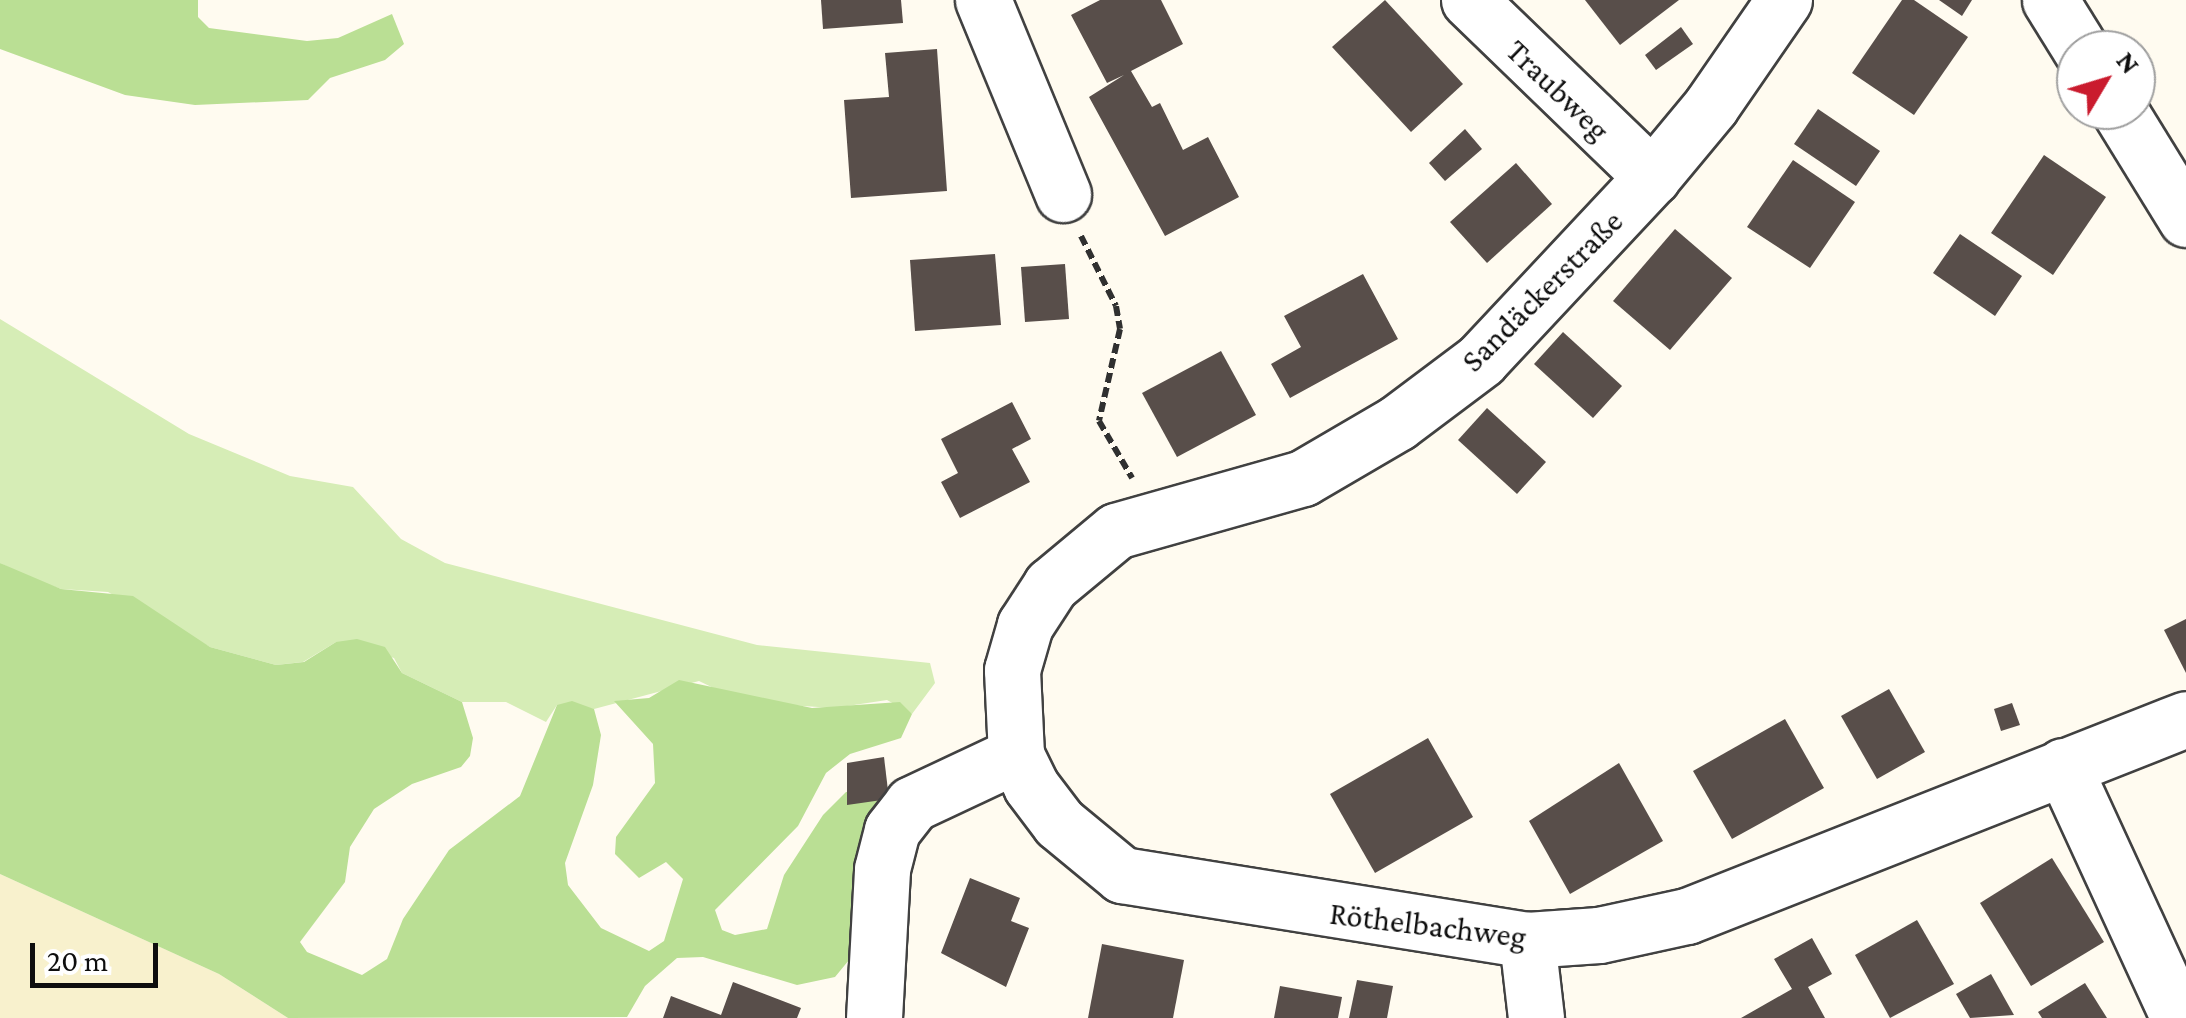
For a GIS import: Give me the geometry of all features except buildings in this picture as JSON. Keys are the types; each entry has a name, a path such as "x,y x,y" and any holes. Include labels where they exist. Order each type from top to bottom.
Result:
{"street":[{"path":"984,0 1063,194"},
{"name":"Traubweg","path":"1468,0 1652,176"},
{"name":"Sandäckerstraße","path":"1024,770 1012,670 1026,625 1081,555 1116,532 1157,517 1236,501 1303,478 1397,423 1480,360 1652,176 1711,106 1784,0"},
{"path":"2050,0 2069,30"},
{"path":"2131,130 2186,220"},
{"name":"Röthelbachweg","path":"1024,770 1059,823 1122,875 1527,940 1598,934 1687,916 2186,719"},
{"path":"2063,766 2179,1018"},
{"path":"874,1018 882,869 892,830 912,804 1024,770"},
{"path":"1527,940 1536,1018"}],"path":[{"path":"1063,194 1116,306 1120,329 1099,422 1157,517"}],"shaded area":[{"path":"0,874 219,974 288,1018 0,1018"}],"green space":[{"path":"0,0 198,0 198,17 209,28 307,41 338,38 392,14 404,44 385,60 330,78 308,100 195,105 125,95 0,49"},
{"path":"0,319 189,434 290,476 353,487 401,539 445,563 757,645 930,663 935,683 912,714 887,700 834,708 787,705 724,693 699,681 594,709 557,705 546,722 506,702 462,702 402,673 394,658 336,642 303,662 276,665 210,647 108,592 61,589 27,577 0,563"},
{"path":"0,563 61,589 133,596 210,647 276,665 304,662 336,642 357,639 385,647 402,673 462,702 473,738 470,756 461,767 412,784 374,809 350,847 345,882 300,942 307,952 362,975 387,959 403,919 449,850 520,796 557,705 572,701 594,709 601,735 593,785 565,863 568,885 601,928 649,951 664,941 683,879 666,862 639,878 615,854 616,837 655,783 653,744 614,701 649,698 679,680 812,708 900,702 912,714 901,738 850,754 826,773 798,826 715,910 722,930 735,935 767,929 784,875 823,815 846,792 867,789 883,802 860,935 849,960 835,977 797,985 703,957 677,958 645,986 627,1017 288,1018 219,974 0,874"}]}
